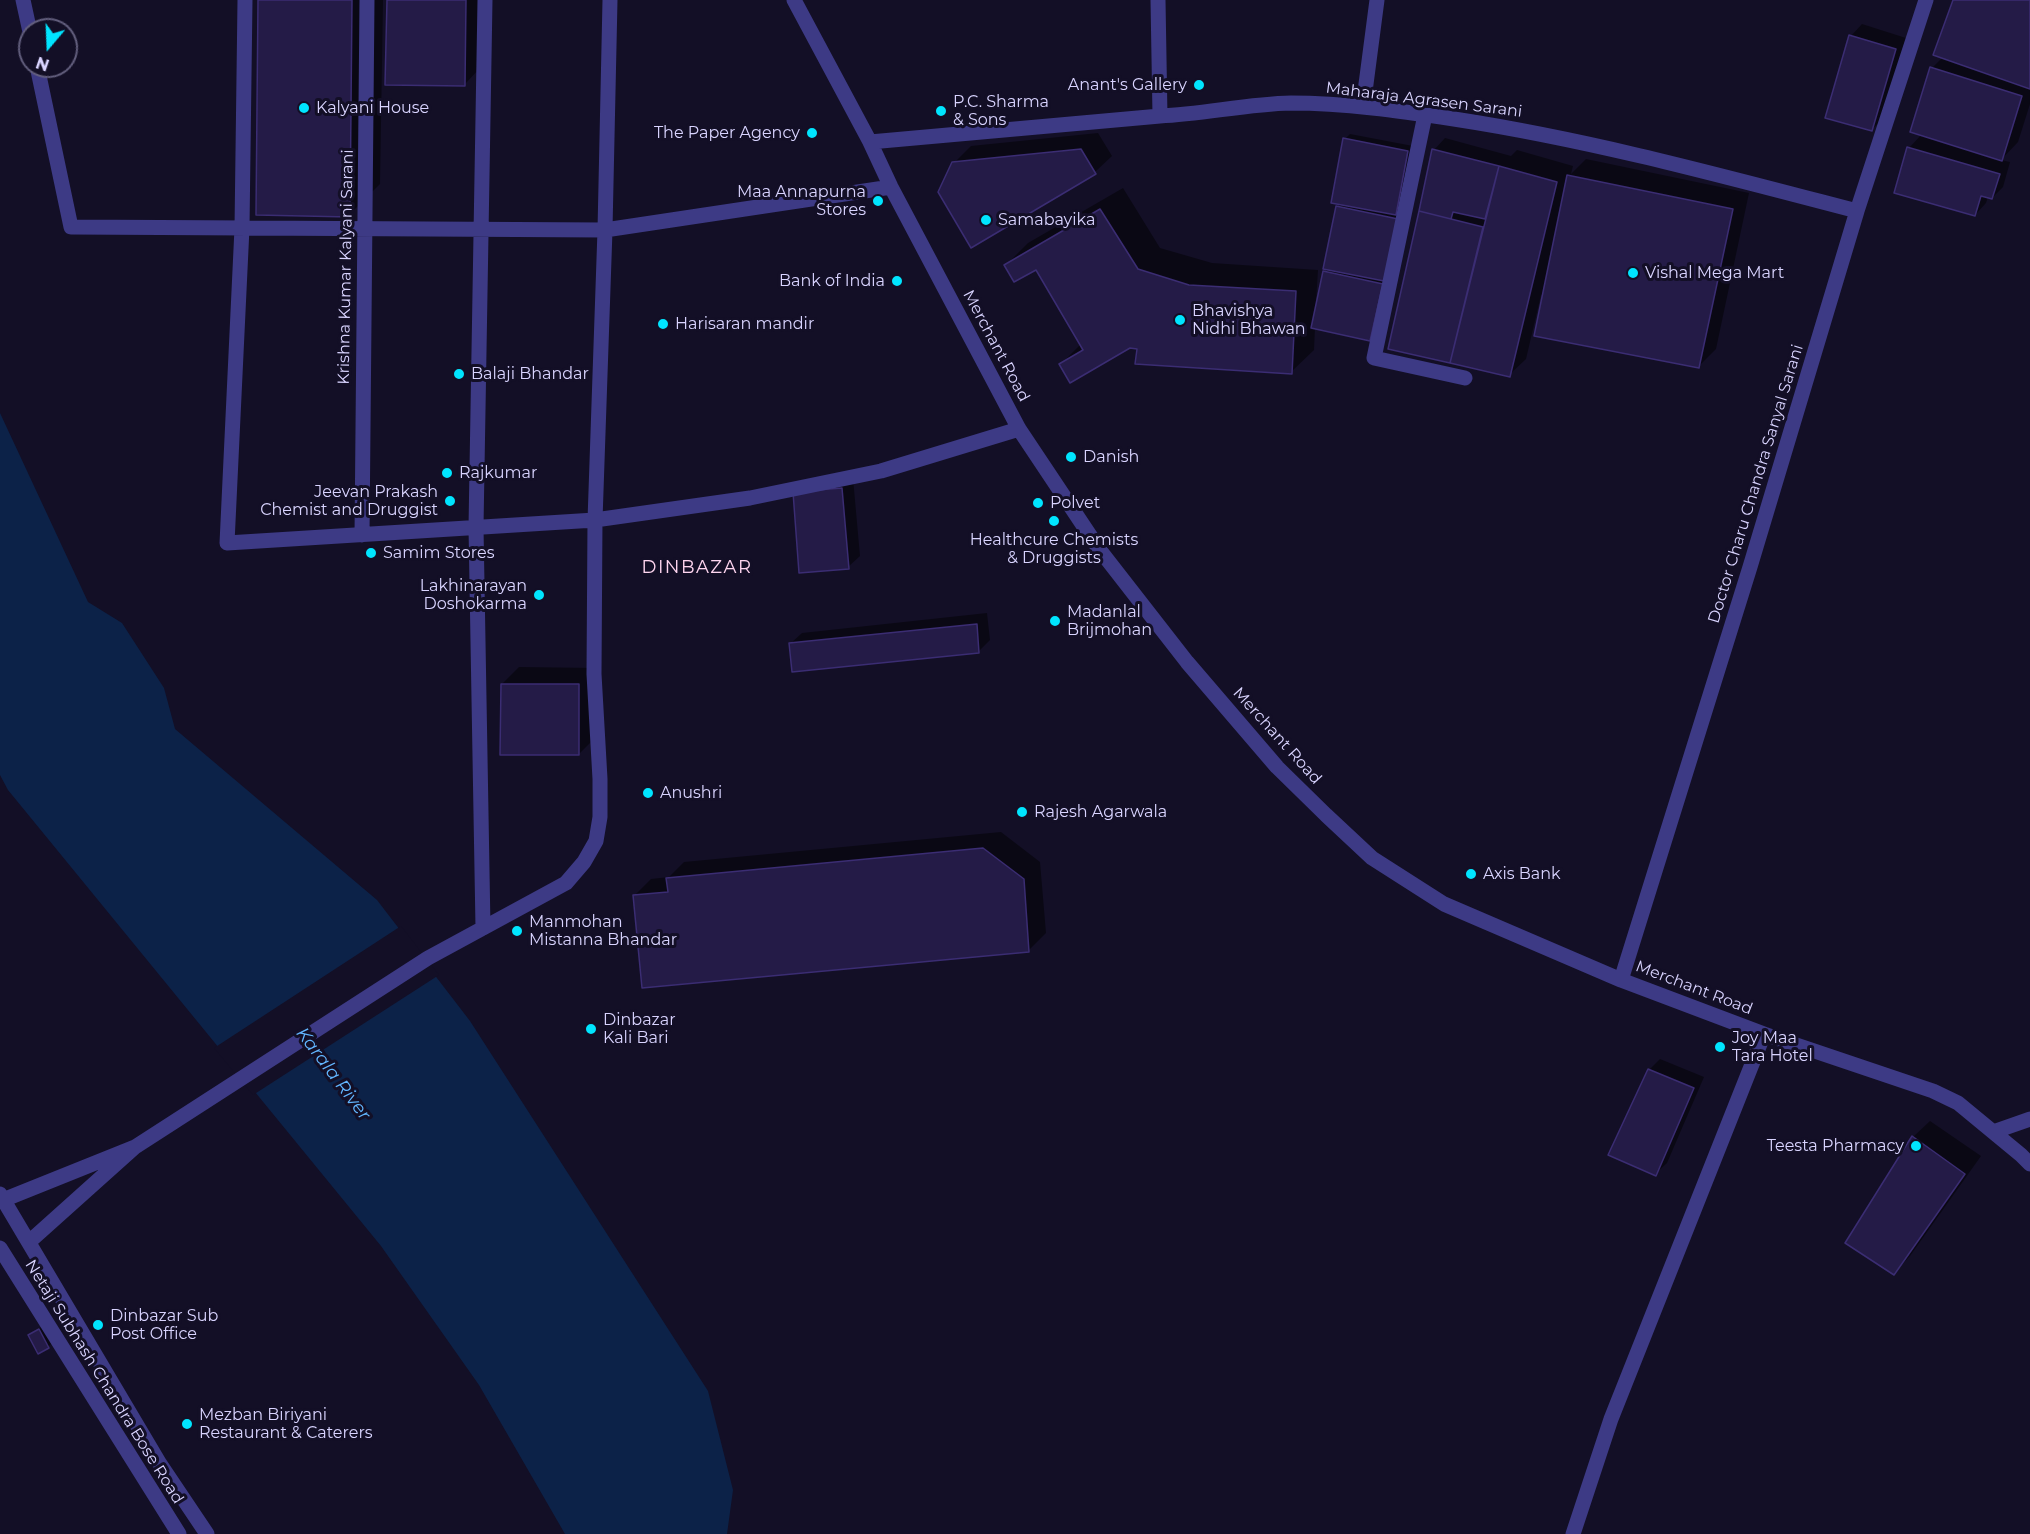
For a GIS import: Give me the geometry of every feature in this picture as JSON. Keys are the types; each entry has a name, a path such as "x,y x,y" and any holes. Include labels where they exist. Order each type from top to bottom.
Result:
{"street":[{"path":"23,0 27,18"},
{"path":"245,0 242,228 227,543 595,520 750,498 881,471 1019,429"},
{"name":"Krishna Kumar Kalyani Sarani","path":"362,535 367,0"},
{"path":"483,928 476,527 485,0"},
{"path":"28,1242 135,1147 428,958 566,883 596,842 600,817 600,779 594,674 595,520 610,0"},
{"name":"Merchant Road","path":"794,0 1019,429 1099,549 1187,662 1277,767 1356,843 1372,858 1444,904 1621,980 1764,1034 1933,1090 1958,1103 2030,1164"},
{"path":"1158,0 1160,116"},
{"path":"1363,107 1377,0"},
{"name":"Doctor Charu Chandra Sanyal Sarani","path":"1621,980 1750,567 1857,211 1926,0"},
{"path":"39,78 70,227 605,230 891,188"},
{"name":"Maharaja Agrasen Sarani","path":"870,142 1193,114 1291,103 1363,107 1530,131 1602,146 1857,211"},
{"path":"1425,115 1374,358 1465,378"},
{"path":"1573,1534 1611,1419 1764,1034"},
{"path":"1993,1132 2030,1119"},
{"path":"2,1197 135,1147"},
{"name":"Netaji Subhash Chandra Bose Road","path":"2,1197 160,1464 207,1534"},
{"name":"Netaji Subhash Chandra Bose Road","path":"0,1248 178,1534"},
{"path":"142,1478 160,1464"}],"water":[{"name":"Karala River","path":"0,413 88,602 122,623 164,688 175,729 377,900 470,1021 708,1391 733,1490 727,1534 565,1534 479,1385 381,1246 8,790 0,775"}],"pier":[{"path":"401,926 439,975 253,1095 214,1048"}],"building":[{"name":"Kalyani House","path":"258,0 352,0 350,217 256,215"},
{"path":"387,0 466,0 465,86 385,85"},
{"path":"1953,0 2030,0 2030,89 1933,55"},
{"path":"1849,35 1896,49 1872,131 1825,118"},
{"path":"1930,67 2022,96 2002,161 1910,132"},
{"path":"1343,138 1408,151 1396,215 1331,203"},
{"path":"1907,147 2000,174 1992,199 1981,196 1975,216 1894,193"},
{"name":"Samabayika","path":"1081,149 1096,174 971,248 938,192 952,162"},
{"path":"1432,149 1499,166 1485,219 1453,212 1451,219 1419,211"},
{"path":"1499,166 1557,182 1510,377 1450,363"},
{"name":"Vishal Mega Mart","path":"1567,175 1733,209 1699,368 1534,336"},
{"path":"1336,206 1398,219 1384,281 1323,269"},
{"name":"Bhavishya Nidhi Bhawan","path":"1100,209 1138,269 1189,285 1296,291 1292,374 1135,364 1137,349 1130,348 1070,383 1059,364 1083,350 1036,270 1014,282 1004,265"},
{"path":"1419,211 1483,227 1450,363 1388,349"},
{"path":"1323,271 1383,284 1370,341 1311,328"},
{"path":"842,488 849,569 799,573 793,492"},
{"path":"977,624 979,653 792,672 789,643"},
{"path":"501,684 579,684 579,755 500,755"},
{"path":"983,848 1024,879 1029,952 642,988 633,895 668,892 666,878"},
{"path":"1648,1069 1694,1088 1656,1176 1608,1155"},
{"path":"1912,1136 1965,1174 1894,1275 1845,1243"},
{"path":"39,1329 49,1348 38,1354 28,1335"}],"place":[{"name":"Anant's Gallery","path":"1199,85"},
{"name":"Kalyani House","path":"304,108"},
{"name":"P.C. Sharma & Sons","path":"941,111"},
{"name":"The Paper Agency","path":"812,133"},
{"name":"Maa Annapurna Stores","path":"878,201"},
{"name":"Samabayika","path":"986,220"},
{"name":"Vishal Mega Mart","path":"1633,273"},
{"name":"Bank of India","path":"897,281"},
{"name":"Bhavishya Nidhi Bhawan","path":"1180,320"},
{"name":"Harisaran mandir","path":"663,324"},
{"name":"Balaji Bhandar","path":"459,374"},
{"name":"Danish","path":"1071,457"},
{"name":"Rajkumar","path":"447,473"},
{"name":"Jeevan Prakash Chemist and Druggist","path":"450,501"},
{"name":"Polvet","path":"1038,503"},
{"name":"Healthcure Chemists & Druggists","path":"1054,521"},
{"name":"Samim Stores","path":"371,553"},
{"name":"Lakhinarayan Doshokarma","path":"539,595"},
{"name":"Madanlal Brijmohan","path":"1055,621"},
{"name":"Anushri","path":"648,793"},
{"name":"Rajesh Agarwala","path":"1022,812"},
{"name":"Axis Bank","path":"1471,874"},
{"name":"Manmohan Mistanna Bhandar","path":"517,931"},
{"name":"Dinbazar Kali Bari","path":"591,1029"},
{"name":"Joy Maa Tara Hotel","path":"1720,1047"},
{"name":"Teesta Pharmacy","path":"1916,1146"},
{"name":"Dinbazar Sub Post Office","path":"98,1325"},
{"name":"Mezban Biriyani Restaurant & Caterers","path":"187,1424"}],"district":[{"name":"DINBAZAR","path":"697,568"}]}
